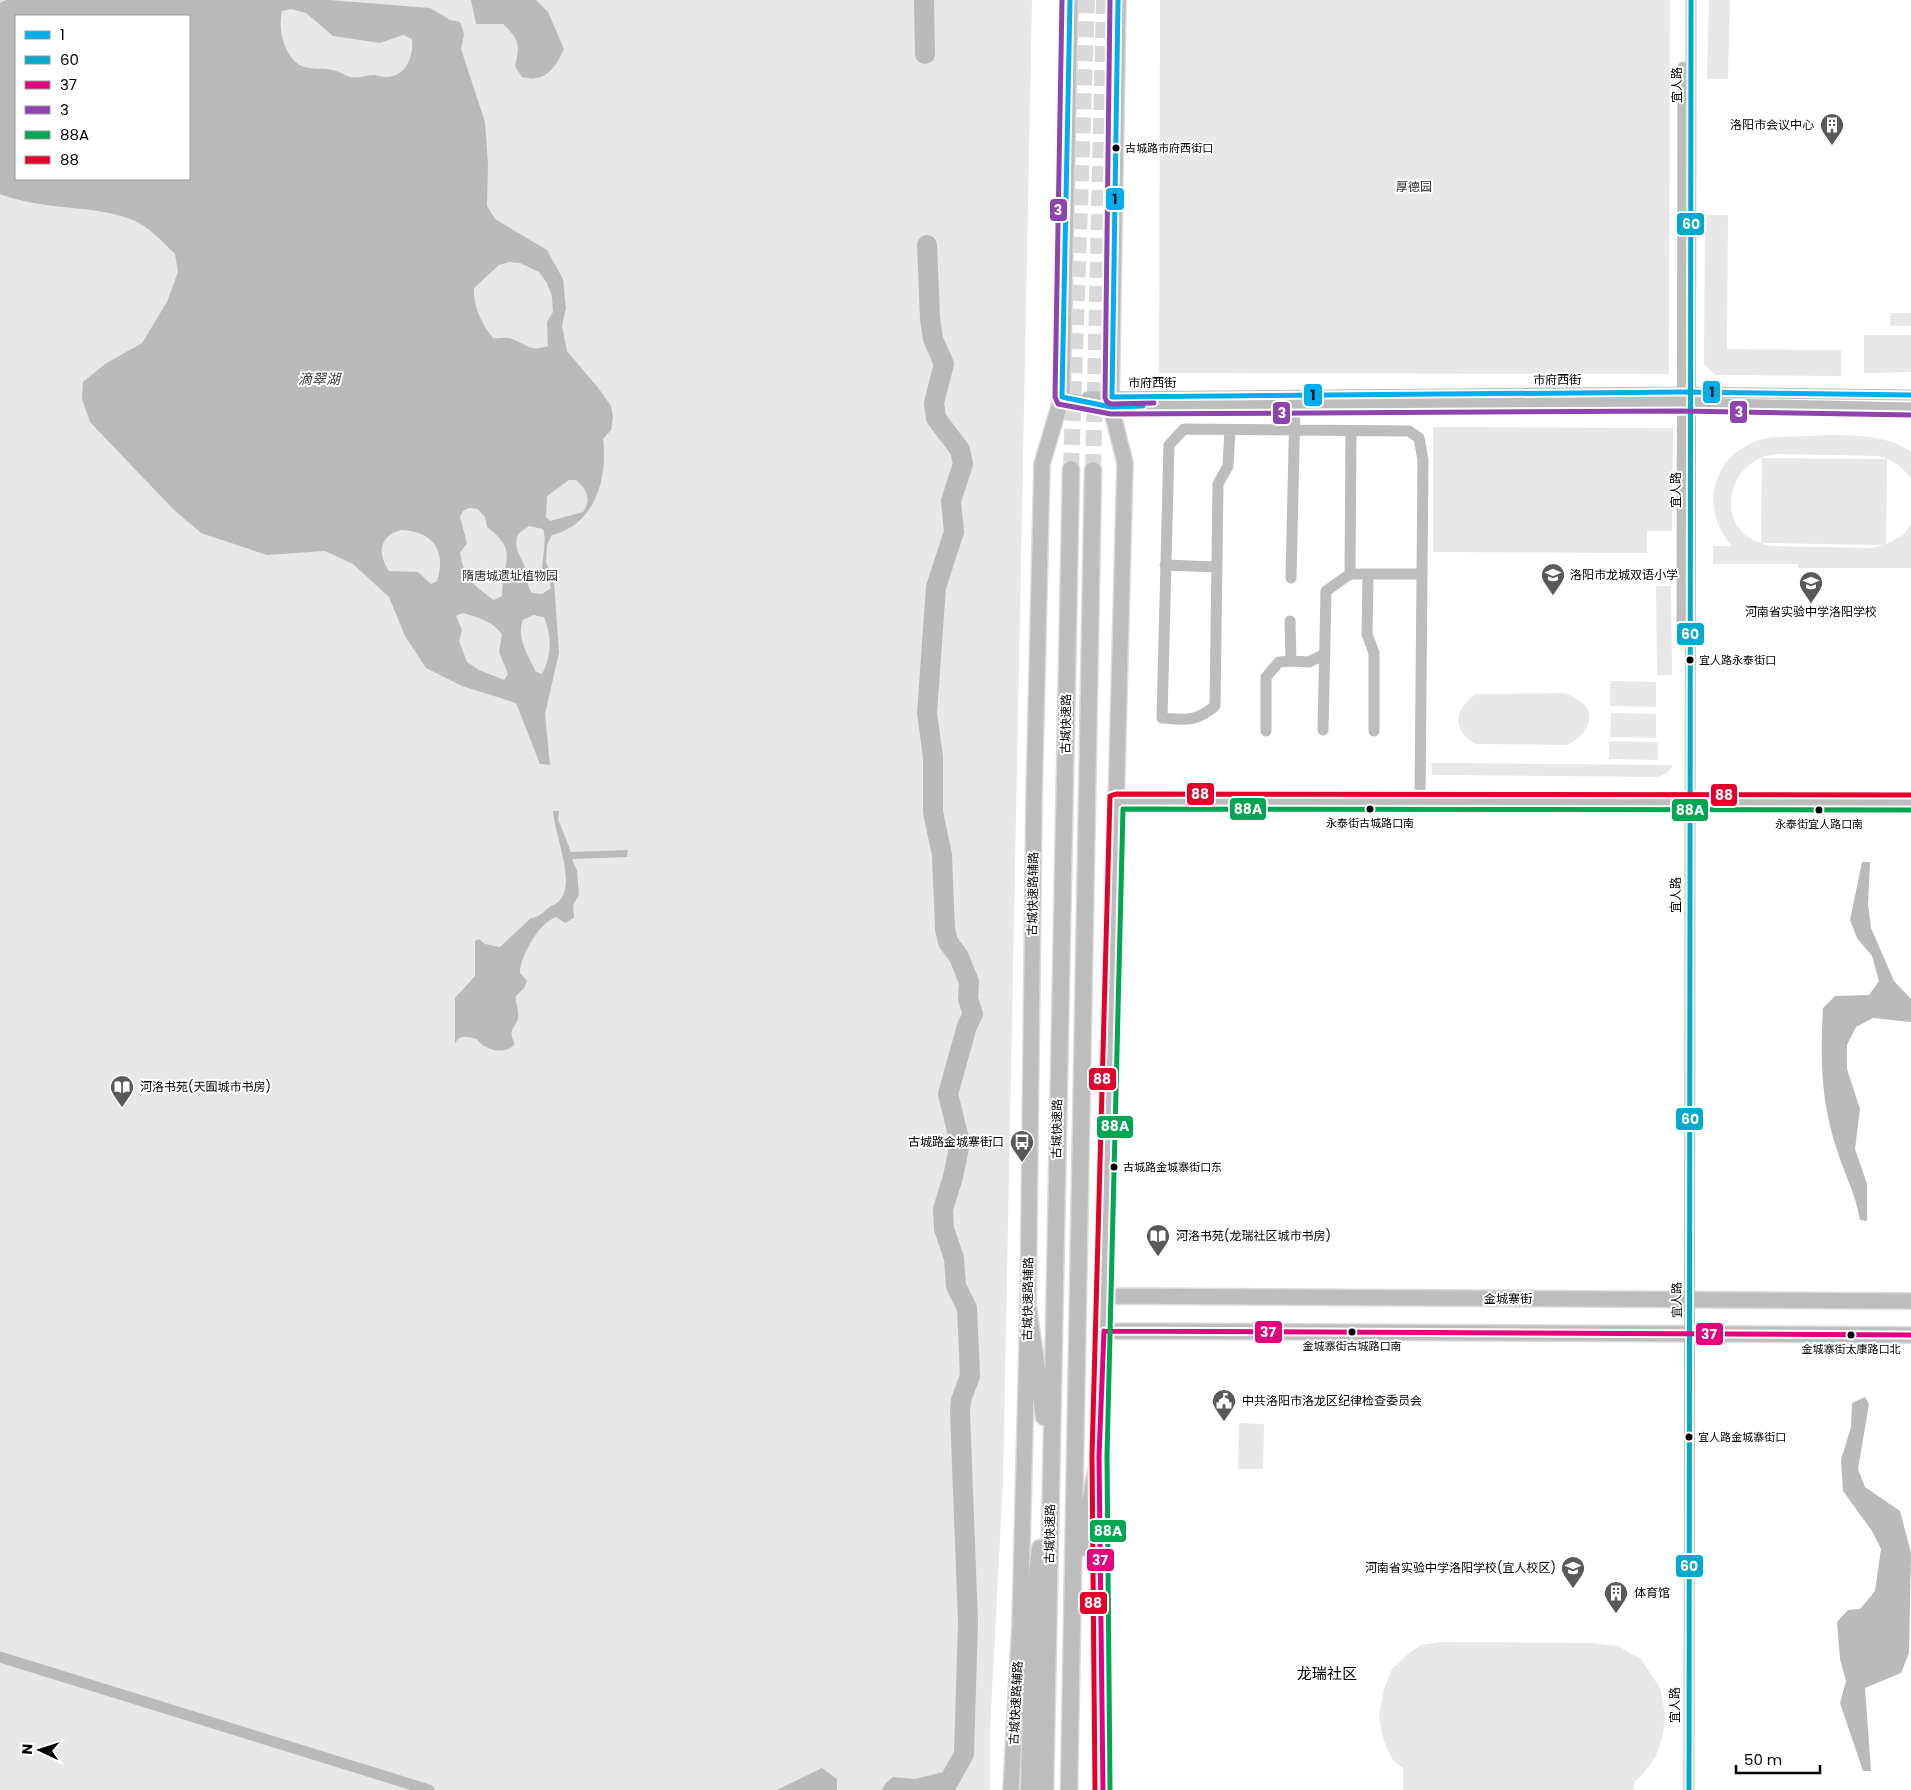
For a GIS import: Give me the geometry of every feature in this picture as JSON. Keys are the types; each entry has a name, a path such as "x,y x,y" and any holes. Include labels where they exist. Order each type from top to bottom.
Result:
{"highway":[{"name":"古城快速路","path":"1045,1790 1071,469"},
{"name":"古城快速路","path":"1069,1790 1093,470"},
{"path":"1028,1308 1051,1463 1034,1599 1029,1790"},
{"path":"1072,1592 1099,1456"},
{"path":"1070,1755 1074,1790"}],"main road":[{"name":"古城快速路辅路","path":"1011,1790 1020,1624 1028,1308 1034,800 1042,464 1062,397 1070,0"},
{"path":"1103,1790 1099,1456 1105,1296 1125,463 1112,402 1118,0"},
{"path":"1686,799 1911,796"},
{"path":"1116,798 1686,799 1911,803"},
{"name":"金城寨街","path":"1105,1296 1911,1301"},
{"path":"1104,1331 1911,1335"}],"street":[{"name":"宜人路","path":"1684,0 1689,1790"},
{"name":"宜人路","path":"1686,398 1691,0"},
{"name":"市府西街","path":"1062,397 1112,402 1295,405 1911,395"},
{"name":"市府西街","path":"1112,402 1686,398 1911,408"},
{"path":"1291,578 1295,405"},
{"path":"1230,430 1228,466 1218,484 1214,706 1201,717 1185,720 1162,718 1169,446 1184,429 1409,431 1419,438 1423,460 1420,798"},
{"path":"1350,574 1351,431"},
{"path":"1166,564 1217,567"},
{"path":"1323,730 1326,591 1350,574 1422,574"},
{"path":"1368,575 1367,634 1374,653 1374,731"},
{"path":"1290,621 1291,662"},
{"path":"1266,732 1266,677 1279,662 1309,662 1325,654"},
{"name":"宜人路","path":"1682,1790 1687,1335"}],"green space":[{"name":"隋唐城遗址植物园","path":"0,0 1032,0 1003,1482 990,1730 990,1790 0,1790"},
{"name":"厚德园","path":"1160,0 1670,0 1669,374 1159,373"},
{"path":"1709,0 1730,0 1728,79 1707,79"},
{"path":"1705,215 1728,215 1727,349 1841,350 1841,376 1715,375 1704,364"},
{"path":"1890,313 1911,313 1911,326 1890,326"},
{"path":"1864,335 1911,335 1911,372 1864,373"},
{"path":"1433,427 1673,428 1672,531 1647,531 1647,553 1433,552"},
{"path":"1829,435 1882,440 1898,444 1911,452 1911,479 1897,464 1887,459 1886,544 1902,536 1911,524 1911,568 1798,568 1798,564 1713,564 1713,546 1732,546 1720,529 1714,511 1714,493 1718,476 1727,462 1740,450 1757,441 1777,437","holes":["1777,454 1879,456 1886,459 1762,458 1761,543 1746,535 1736,523 1731,509 1732,494 1737,480 1747,467 1760,458","1762,544 1884,545 1873,548 1771,546"]},
{"path":"1656,586 1671,586 1672,675 1657,675"},
{"path":"1610,681 1656,682 1656,707 1610,706"},
{"path":"1565,693 1583,703 1588,709 1589,715 1587,727 1583,733 1567,745 1476,744 1462,733 1459,726 1458,720 1463,706 1476,694"},
{"path":"1611,713 1656,714 1656,738 1610,737"},
{"path":"1609,741 1658,742 1658,760 1609,759"},
{"path":"1431,763 1673,765 1667,773 1658,777 1432,775"},
{"path":"1239,1423 1264,1424 1263,1469 1238,1469"},
{"path":"1441,1642 1592,1643 1618,1646 1641,1659 1660,1688 1665,1713 1663,1734 1656,1756 1643,1774 1635,1781 1633,1790 1403,1790 1403,1768 1392,1759 1383,1739 1379,1715 1384,1689 1392,1669 1408,1654 1421,1645"}],"water":[{"name":"滴翠湖","path":"6,0 329,0 430,8 450,20 460,22 464,34 461,49 485,122 488,164 487,206 495,219 547,250 563,279 566,308 562,326 567,351 611,406 613,417 611,430 603,439 603,469 596,498 579,521 567,530 552,535 547,545 546,562 554,582 559,653 545,714 550,765 540,764 516,703 462,686 426,668 405,636 389,597 353,564 325,551 267,555 201,533 173,509 90,422 82,399 83,382 105,364 142,343 167,302 178,272 175,254 150,230 133,220 101,212 33,203 0,194 0,3","holes":["291,9 306,13 333,36 380,43 403,35 412,39 412,51 408,63 400,73 395,76 386,77 373,75 353,77 328,69 302,66 293,59 285,47 281,32 282,11","509,262 520,263 539,272 547,283 552,296 553,312 547,322 548,346 531,348 509,338 493,338 485,327 475,302 474,288 499,265","569,480 576,480 583,487 588,499 583,512 550,521 546,517 547,496","469,508 478,509 485,517 487,527 503,543 506,551 507,558 502,596 494,600 471,581 464,569 460,553 467,543 460,517 463,511","529,526 543,529 542,572 549,581 551,588 542,594 532,593 529,588 526,569 517,550 518,534","401,530 412,531 429,538 434,544 440,560 437,581 431,584 418,572 389,571 383,558 382,546 388,536","462,613 489,623 502,634 499,652 508,674 504,680 479,670 467,662 459,641 462,630 456,616","533,615 544,617 547,624 550,646 548,660 542,674 536,672 524,646 521,627 523,620"]},
{"path":"471,0 536,0 548,12 564,49 557,63 543,76 537,78 522,77 515,66 518,47 513,34 503,24 476,24"},
{"path":"553,811 559,811 558,819 571,852 628,850 627,857 572,859 577,871 579,895 573,905 574,918 565,923 556,917 550,920 537,933 527,949 520,973 527,981 524,988 516,996 518,1018 512,1030 512,1038 515,1044 511,1048 500,1051 489,1049 477,1039 467,1037 460,1038 455,1043 455,998 475,976 475,941 479,939 485,944 500,947 531,918 557,903 564,894 566,884 565,872"},
{"path":"1862,862 1870,862 1868,904 1871,928 1894,981 1911,999 1911,1022 1873,1018 1856,1027 1847,1045 1847,1069 1860,1109 1855,1149 1867,1184 1867,1221 1860,1220 1832,1132 1825,1098 1822,1063 1823,1008 1835,996 1869,995 1879,981 1872,956 1857,938 1850,920"},
{"path":"1865,1397 1869,1404 1858,1469 1865,1487 1900,1511 1911,1553 1909,1653 1901,1673 1865,1688 1871,1771 1863,1771 1840,1703 1846,1681 1840,1659 1837,1622 1848,1610 1860,1609 1875,1591 1881,1549 1872,1531 1843,1491 1841,1460 1851,1427 1852,1403"},
{"path":"822,1768 837,1779 837,1790 777,1790"},
{"path":"893,1777 955,1779 956,1790 882,1790 885,1784"}],"waterway":[{"path":"924,0 925,54"},
{"path":"912,1790 949,1781 964,1754 968,1622 960,1413 961,1400 970,1376 967,1308 956,1286 954,1258 944,1229 943,1209 953,1177 960,1143 948,1094 967,1026 973,1014 968,999 969,982 959,957 948,942 945,929 942,855 933,812 933,757 927,713 936,587 954,532 951,501 963,464 960,450 936,418 934,403 944,364 933,339 930,318 927,245"},
{"path":"0,1657 429,1790"}],"tunnel":[{"path":"1071,469 1087,0"},
{"path":"1093,470 1104,0"}],"transit line":[{"name":"3","path":"1062,0 1055,397 1058,404 1111,414 1681,411 1911,415"},
{"name":"1","path":"1062,397 1070,0"},
{"name":"3","path":"1110,0 1105,398 1111,404 1154,403"},
{"name":"1","path":"1118,0 1112,397 1681,392 1911,395"},
{"name":"60","path":"1689,1790 1691,0"},
{"name":"1","path":"1062,397 1111,407 1143,406"},
{"name":"88","path":"1095,1790 1092,1456 1110,796 1116,794 1911,795"},
{"name":"88A","path":"1110,1790 1107,1456 1123,809 1911,810"},
{"name":"37","path":"1104,1331 1911,1335"},
{"name":"37","path":"1103,1790 1099,1456 1104,1331"}],"place":[{"name":"洛阳市会议中心","path":"1832,146"},
{"name":"古城路市府西街口","path":"1116,148"},
{"name":"洛阳市龙城双语小学","path":"1553,596"},
{"name":"河南省实验中学洛阳学校","path":"1811,604"},
{"name":"宜人路永泰街口","path":"1690,660"},
{"name":"永泰街古城路口南","path":"1370,809"},
{"name":"永泰街宜人路口南","path":"1819,810"},
{"name":"河洛书苑(天囿城市书房)","path":"122,1108"},
{"name":"古城路金城寨街口","path":"1022,1163"},
{"name":"古城路金城寨街口东","path":"1114,1167"},
{"name":"河洛书苑(龙瑞社区城市书房)","path":"1158,1257"},
{"name":"金城寨街古城路口南","path":"1352,1332"},
{"name":"金城寨街太康路口北","path":"1851,1335"},
{"name":"中共洛阳市洛龙区纪律检查委员会","path":"1224,1422"},
{"name":"宜人路金城寨街口","path":"1689,1437"},
{"name":"河南省实验中学洛阳学校(宜人校区)","path":"1573,1589"},
{"name":"体育馆","path":"1616,1614"}],"district":[{"name":"龙瑞社区","path":"1327,1674"}]}
